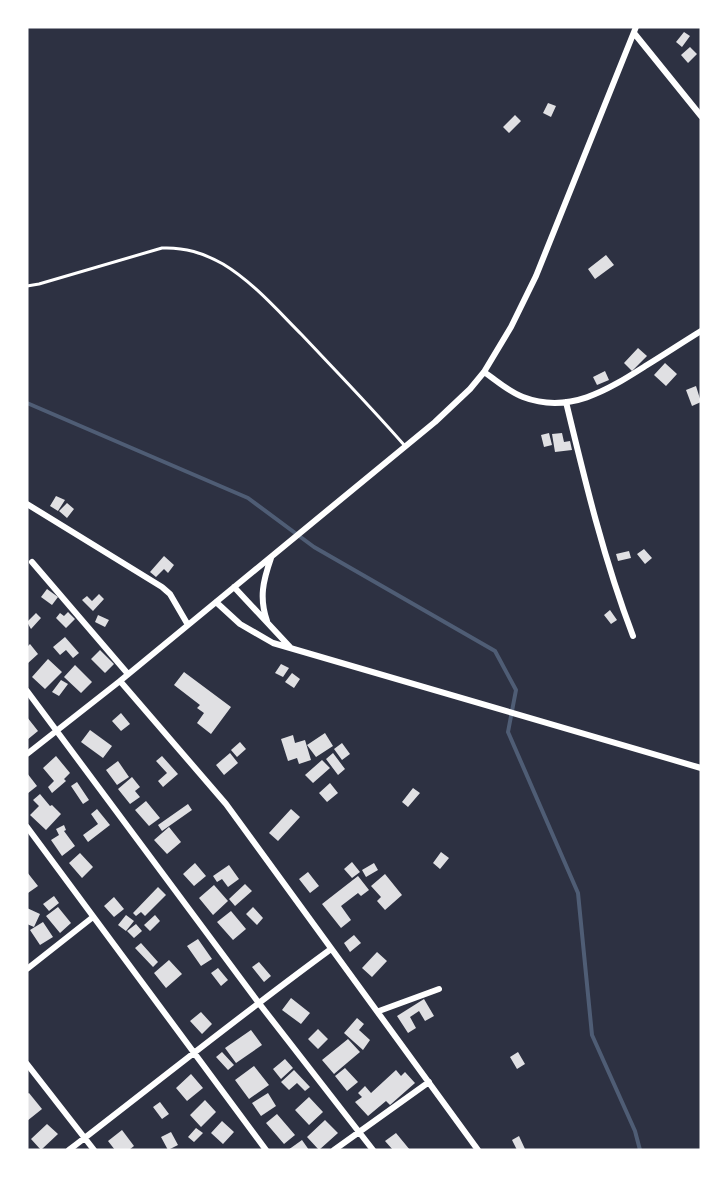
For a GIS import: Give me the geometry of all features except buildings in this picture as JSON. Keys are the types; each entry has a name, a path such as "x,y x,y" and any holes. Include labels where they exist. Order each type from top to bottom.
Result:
{"street":[{"path":"635,30 701,116"},
{"path":"27,754 120,681 405,447 442,416 484,372 503,343 536,276 635,30"},
{"path":"484,372 521,396 549,403 566,402 607,390 701,331"},
{"path":"566,402 605,554 633,636"},
{"path":"27,504 162,587 170,594 188,625"},
{"path":"269,625 263,607 262,591 271,558"},
{"path":"32,562 128,674"},
{"path":"234,587 290,648"},
{"path":"216,602 240,624 273,643 701,768"},
{"path":"120,681 226,804 379,1011 478,1150"},
{"path":"27,691 258,1002 373,1150"},
{"path":"27,828 266,1150"},
{"path":"27,969 93,917"},
{"path":"69,1150 195,1054 258,1002 331,949"},
{"path":"379,1011 439,989"},
{"path":"27,1064 94,1150"},
{"path":"334,1150 429,1082"}],"lane":[{"path":"27,286 162,248 179,247 202,254 239,276 278,310 357,392 405,447"}],"waterway":[{"path":"27,403 248,498 314,547 495,651 516,690 508,732 578,893 592,1035 635,1131 640,1150"}]}
